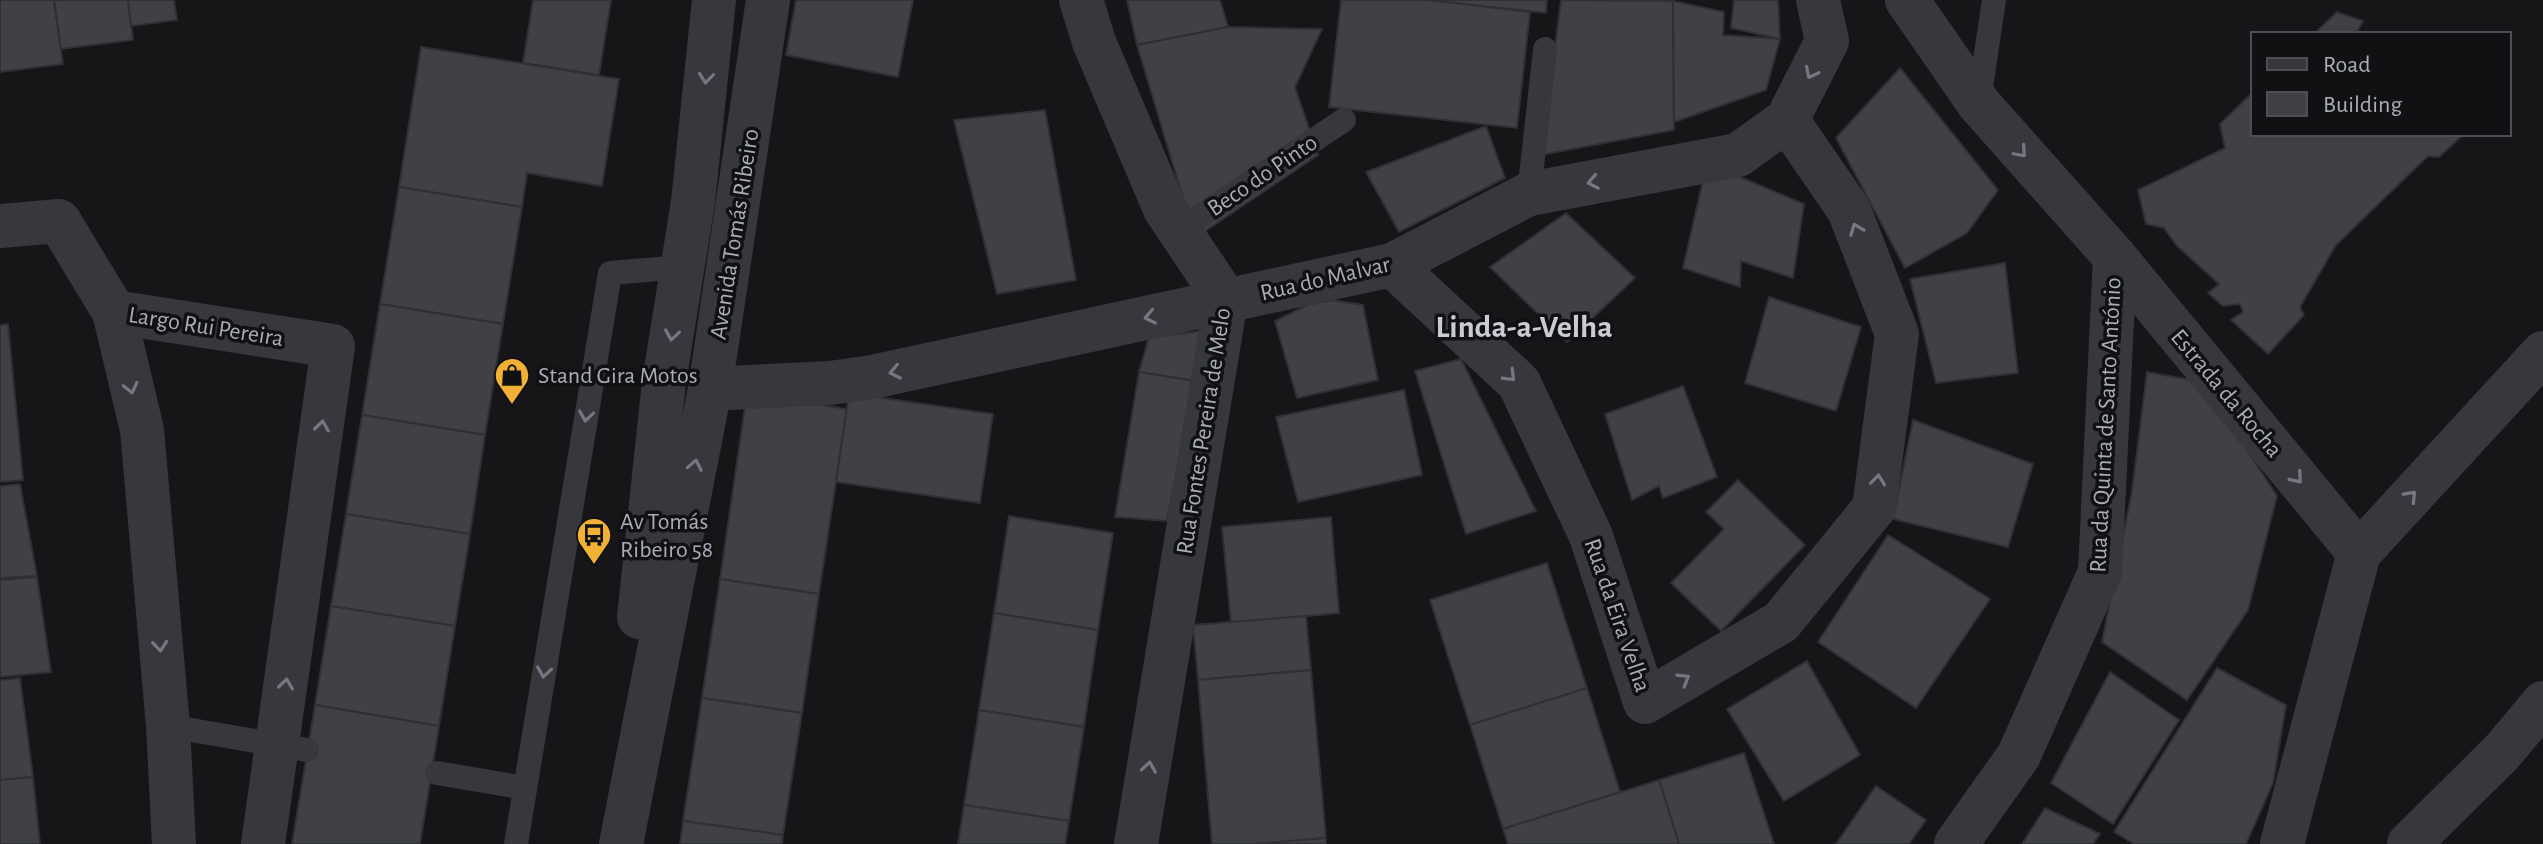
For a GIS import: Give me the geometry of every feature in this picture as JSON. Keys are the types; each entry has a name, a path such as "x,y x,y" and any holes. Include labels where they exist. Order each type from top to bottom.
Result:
{"street":[{"name":"Avenida Tomás Ribeiro","path":"618,844 664,382 695,186 714,0"},
{"name":"Avenida Tomás Ribeiro","path":"618,844 710,389 768,0"},
{"name":"Rua Fontes Pereira de Melo","path":"1081,0 1094,42 1165,209 1226,300 1136,844"},
{"name":"Rua do Malvar","path":"664,382 710,389 830,383 872,377 1392,265 1529,194 1738,155 1787,120 1827,41 1818,0"},
{"name":"Estrada da Rocha","path":"1907,0 1979,104 2115,257 2359,553"},
{"name":"Rua da Eira Velha","path":"1392,265 1519,383 1591,536 1645,702 1781,622 1874,508 1897,334 1849,210 1787,120"},
{"path":"0,226 59,221 114,312"},
{"name":"Rua da Quinta de Santo António","path":"1956,844 2019,755 2100,572 2115,257"},
{"name":"Largo Rui Pereira","path":"174,844 168,726 142,430 114,312 333,346 292,748 263,844"},
{"path":"2282,844 2359,553 2543,353"},
{"path":"2409,844 2502,752 2543,703"}],"lane":[{"path":"1979,104 1994,0"},
{"path":"1529,194 1545,49"},
{"name":"Beco do Pinto","path":"1179,230 1344,120"},
{"path":"516,844 610,273 683,267"},
{"path":"168,726 292,748"},
{"path":"437,773 525,788"}],"building":[{"path":"0,0 54,0 63,64 0,72"},
{"path":"54,0 128,0 133,40 61,49"},
{"path":"128,0 174,0 177,20 131,26"},
{"path":"533,0 611,0 599,75 523,63"},
{"path":"796,0 913,0 898,77 786,55"},
{"path":"1127,0 1220,0 1228,27 1137,45"},
{"path":"1341,0 1429,0 1530,12 1517,128 1329,107"},
{"path":"1429,0 1547,0 1546,13"},
{"path":"1561,0 1673,1 1674,130 1541,155"},
{"path":"1734,0 1778,0 1780,39 1731,28"},
{"path":"1673,1 1724,12 1723,35 1780,39 1766,90 1674,122"},
{"path":"2337,12 2363,21 2357,32 2316,32"},
{"path":"1228,27 1322,29 1295,87 1318,155 1195,238 1137,45"},
{"path":"421,47 619,79 602,186 527,173 522,207 399,187"},
{"path":"1900,68 1998,190 1967,233 1905,268 1836,138"},
{"path":"2251,94 2251,136 2462,136 2439,157 2428,156 2336,245 2300,307 2304,315 2268,354 2231,320 2243,312 2240,304 2223,306 2208,293 2219,284 2177,246 2164,228 2146,224 2138,190 2225,148 2220,124"},
{"path":"1045,110 1076,280 997,294 954,120"},
{"path":"1486,126 1505,178 1399,232 1366,172"},
{"path":"1707,163 1804,204 1793,278 1741,261 1740,287 1683,268"},
{"path":"399,187 522,207 503,324 380,304"},
{"path":"1566,213 1635,278 1567,342 1490,267"},
{"path":"2005,263 2018,373 1936,383 1910,279"},
{"path":"1769,297 1861,327 1836,411 1745,383"},
{"path":"1332,300 1363,305 1378,380 1297,398 1275,321 1307,305"},
{"path":"380,304 503,324 485,435 362,415"},
{"path":"8,324 23,480 0,482 0,325"},
{"path":"1204,331 1195,381 1139,372 1149,337"},
{"path":"1461,359 1536,511 1466,534 1415,371"},
{"path":"1139,372 1195,381 1167,521 1115,517"},
{"path":"2147,372 2202,382 2277,496 2248,610 2187,700 2102,642 2132,491"},
{"path":"1683,386 1717,477 1663,498 1659,486 1632,500 1605,414"},
{"path":"1404,390 1422,475 1298,502 1276,417"},
{"path":"747,393 847,409 819,594 720,579"},
{"path":"849,393 993,414 980,503 836,482"},
{"path":"362,415 485,435 470,534 346,514"},
{"path":"1913,420 2033,464 2008,547 1893,519"},
{"path":"1738,480 1805,545 1721,631 1671,583 1724,529 1706,512"},
{"path":"20,484 37,576 0,578 0,486"},
{"path":"346,514 470,534 455,626 331,606"},
{"path":"1009,516 1113,533 1098,630 994,613"},
{"path":"1331,517 1339,613 1231,623 1222,527"},
{"path":"1888,535 1990,599 1916,708 1818,642"},
{"path":"1547,563 1587,688 1470,725 1430,600"},
{"path":"37,577 51,672 0,677 0,580"},
{"path":"720,579 819,594 802,713 702,698"},
{"path":"331,606 455,626 439,726 315,705"},
{"path":"994,613 1098,630 1084,727 979,710"},
{"path":"1306,616 1311,670 1198,680 1193,625"},
{"path":"1807,661 1860,755 1784,801 1727,709"},
{"path":"2217,668 2286,705 2273,783 2246,844 2134,844 2114,832"},
{"path":"1311,670 1326,838 1212,844 1198,680"},
{"path":"2110,672 2179,720 2113,824 2051,783"},
{"path":"20,678 33,777 0,780 0,680"},
{"path":"1587,688 1620,792 1503,829 1470,725"},
{"path":"702,698 802,713 783,835 683,821"},
{"path":"315,705 439,726 420,844 292,844"},
{"path":"979,710 1084,727 1069,821 964,805"},
{"path":"1744,753 1774,844 1679,844 1659,780"},
{"path":"33,777 40,844 0,844 0,780"},
{"path":"1659,780 1679,844 1508,844 1503,829"},
{"path":"1876,786 1926,820 1909,844 1836,844"},
{"path":"964,805 1069,821 1065,844 958,844"},
{"path":"2045,808 2100,834 2093,844 2022,844"},
{"path":"683,821 783,835 782,844 680,844"},
{"path":"1326,838 1326,844 1256,844"}],"place":[{"name":"Stand Gira Motos","path":"512,406"},
{"name":"Av Tomás Ribeiro 58","path":"594,566"}],"district":[{"name":"Linda-a-Velha","path":"1524,326"}]}
